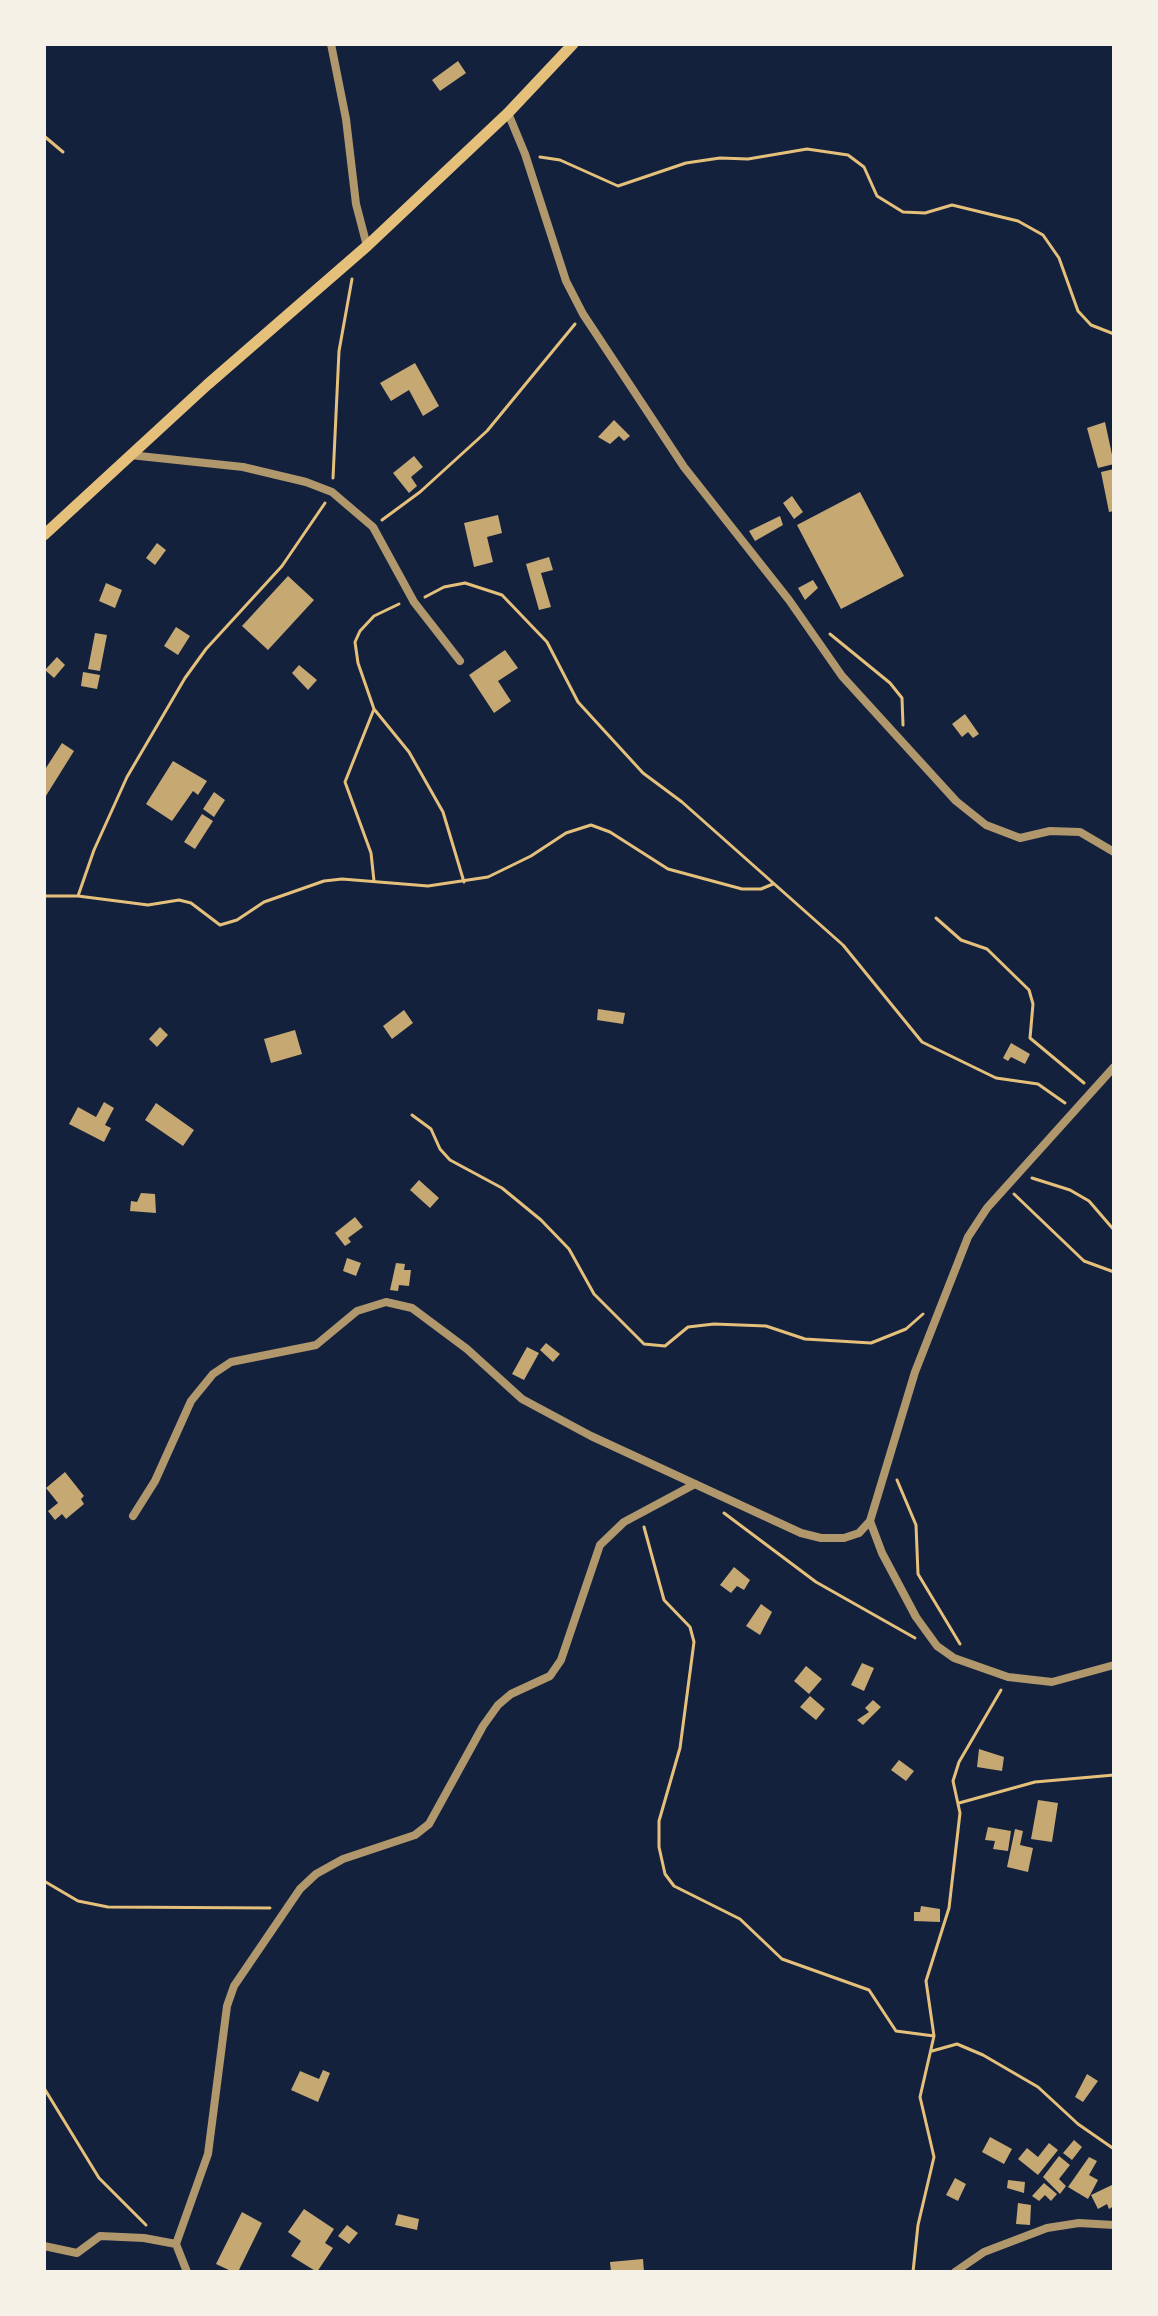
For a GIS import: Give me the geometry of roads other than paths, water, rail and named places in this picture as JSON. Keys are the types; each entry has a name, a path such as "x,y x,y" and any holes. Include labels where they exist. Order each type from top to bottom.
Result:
{"main road":[{"path":"44,535 367,246 427,185 508,113 573,44"}],"street":[{"path":"331,44 345,108 356,204 367,246"},
{"path":"508,113 525,154 566,281 583,314 684,467 808,627 842,676 956,801 986,825 1020,838 1050,831 1080,832 1114,852"},
{"path":"130,455 243,467 306,482 332,492 373,527 414,602 460,661"},
{"path":"133,1516 155,1481 191,1401 213,1374 231,1362 316,1345 357,1311 386,1302 412,1308 522,1399 591,1436 801,1533 821,1538 859,1533 870,1521 889,1453 942,1300 968,1237 1006,1186 1082,1106 1114,1067"},
{"path":"187,2272 176,2244 208,2154 227,2006 234,1986 316,1874 343,1859 415,1835 429,1824 483,1726 498,1705 511,1694 550,1676 561,1660 600,1545 624,1522 698,1485"},
{"path":"870,1521 898,1585 937,1646 976,1667 1008,1677 1052,1682 1114,1665"},
{"path":"955,2272 984,2252 1047,2228 1079,2223 1114,2225"},
{"path":"44,2246 77,2253 100,2236 110,2235 176,2244"}]}
